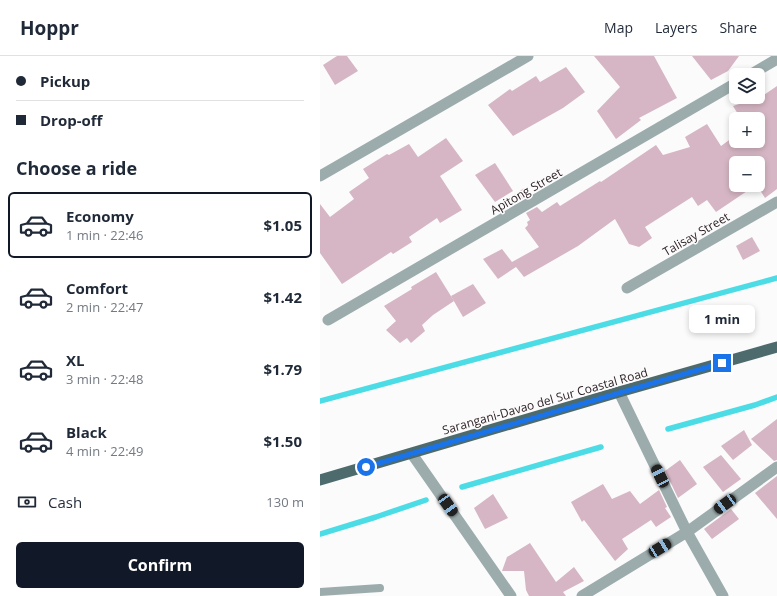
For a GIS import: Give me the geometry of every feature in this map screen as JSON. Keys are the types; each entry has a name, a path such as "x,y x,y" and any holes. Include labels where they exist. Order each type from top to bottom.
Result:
{"main road":[{"name":"Sarangani-Davao del Sur Coastal Road","path":"320,480 777,347"}],"street":[{"path":"320,176 528,56"},
{"path":"762,68 777,59"},
{"name":"Apitong Street","path":"328,320 729,87"},
{"name":"Talisay Street","path":"628,288 777,202"},
{"path":"619,392 687,532 723,596"},
{"path":"412,454 512,596"},
{"path":"582,596 687,532 777,468"}],"lane":[{"path":"320,592 380,588"}],"building":[{"path":"337,56 347,56 358,71 335,85 323,65"},
{"path":"594,56 654,56 677,98 639,118 641,120 616,139 597,111 620,87"},
{"path":"692,56 739,56 728,71 711,80"},
{"path":"566,67 585,92 563,108 513,136 488,105 510,89 512,91 536,76 540,82"},
{"path":"777,86 777,189 765,198 761,192 765,192 765,156 729,156 729,192 746,192 716,212 707,200 698,206 692,197 645,227 652,238 639,247 629,244 615,219 578,246 524,277 516,267 498,279 483,259 502,249 512,262 539,247 525,228 528,225 527,222 530,220 526,213 537,207 542,212 557,202 560,206 600,181 601,182 656,145 663,155 690,147 685,137 707,124 721,146 729,140 729,148 765,148 765,112 737,112 733,106 739,104 765,104 765,94"},
{"path":"446,138 463,161 440,176 462,210 440,223 437,218 409,237 412,242 393,254 391,252 342,284 320,253 320,204 330,217 354,199 349,192 369,178 363,169 387,154 389,155 409,144 418,157"},
{"path":"495,163 513,191 495,202 475,175"},
{"path":"524,188 529,195 518,201 514,195"},
{"path":"752,237 760,251 743,260 736,246"},
{"path":"436,272 454,301 433,315 422,325 425,331 411,343 407,338 400,343 386,330 396,321 384,306"},
{"path":"473,284 486,303 463,317 451,296"},
{"path":"777,419 777,460 774,461 751,439"},
{"path":"744,430 752,445 733,460 721,446"},
{"path":"721,455 741,479 723,492 703,467"},
{"path":"680,460 697,484 678,498 665,471"},
{"path":"777,476 777,519 755,493"},
{"path":"603,484 612,499 630,491 640,504 659,490 667,507 665,508 671,517 656,527 651,520 622,539 628,549 615,561 584,520 582,522 571,502"},
{"path":"493,494 508,518 485,529 474,508"},
{"path":"731,509 739,519 712,539 704,529"},
{"path":"530,543 556,582 574,567 584,581 563,592 566,596 529,596 526,590 524,571 502,571 507,557"}],"waterway":[{"path":"320,401 777,278"},
{"path":"668,429 755,405 777,397"},
{"path":"462,487 601,447"},
{"path":"320,534 426,500"}],"route":[{"path":"366,467 722,363"}]}
